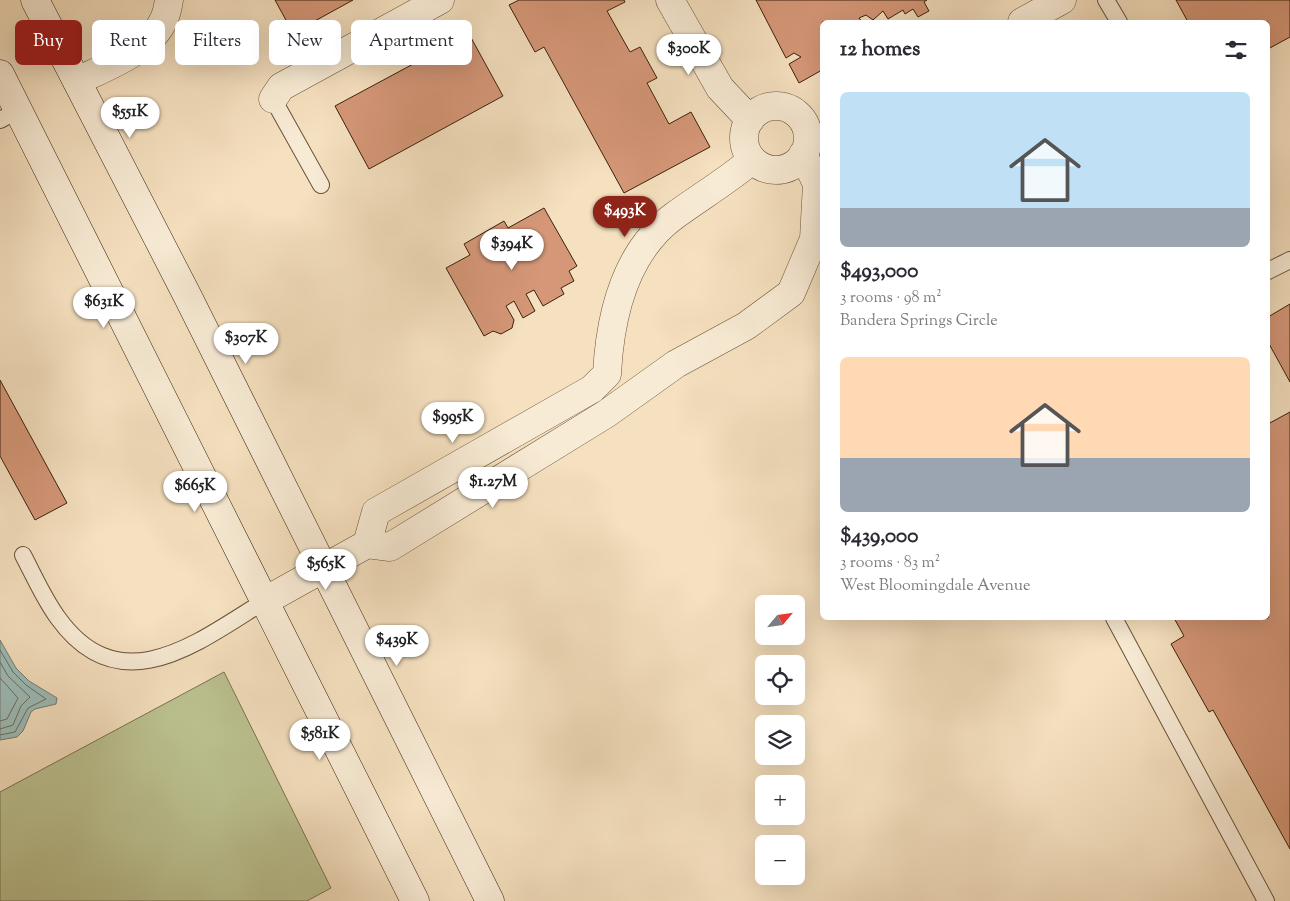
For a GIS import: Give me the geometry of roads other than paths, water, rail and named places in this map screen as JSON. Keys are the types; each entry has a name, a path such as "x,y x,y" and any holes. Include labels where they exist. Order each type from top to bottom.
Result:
{"street":[{"path":"35,0 324,568 490,901"},
{"path":"77,81 124,58 154,36 164,19 169,0"},
{"path":"273,99 281,87 440,0"},
{"path":"670,0 720,88 750,120"},
{"path":"1031,20 1062,0"},
{"path":"0,74 9,115 263,602 415,901"},
{"path":"263,602 367,544 390,547 606,414 676,364 746,326 791,293 814,239 817,184 811,139 798,115 783,108 767,107 750,120 745,129 745,149 752,160 768,169 788,168 811,139"},
{"path":"367,544 376,512 518,432 597,384 607,374 608,342 624,282 636,258 673,217 724,184 752,160"}],"lane":[{"path":"1106,0 1118,20"},
{"path":"273,99 321,185"},
{"path":"1270,270 1290,260"},
{"path":"23,555 58,618 72,634 88,648 123,662 140,663 176,652 200,641 263,602"},
{"path":"1115,620 1266,901"}],"water":[{"path":"0,640 16,668 29,681 57,698 56,704 35,709 31,712 23,731 17,737 0,740"}]}
